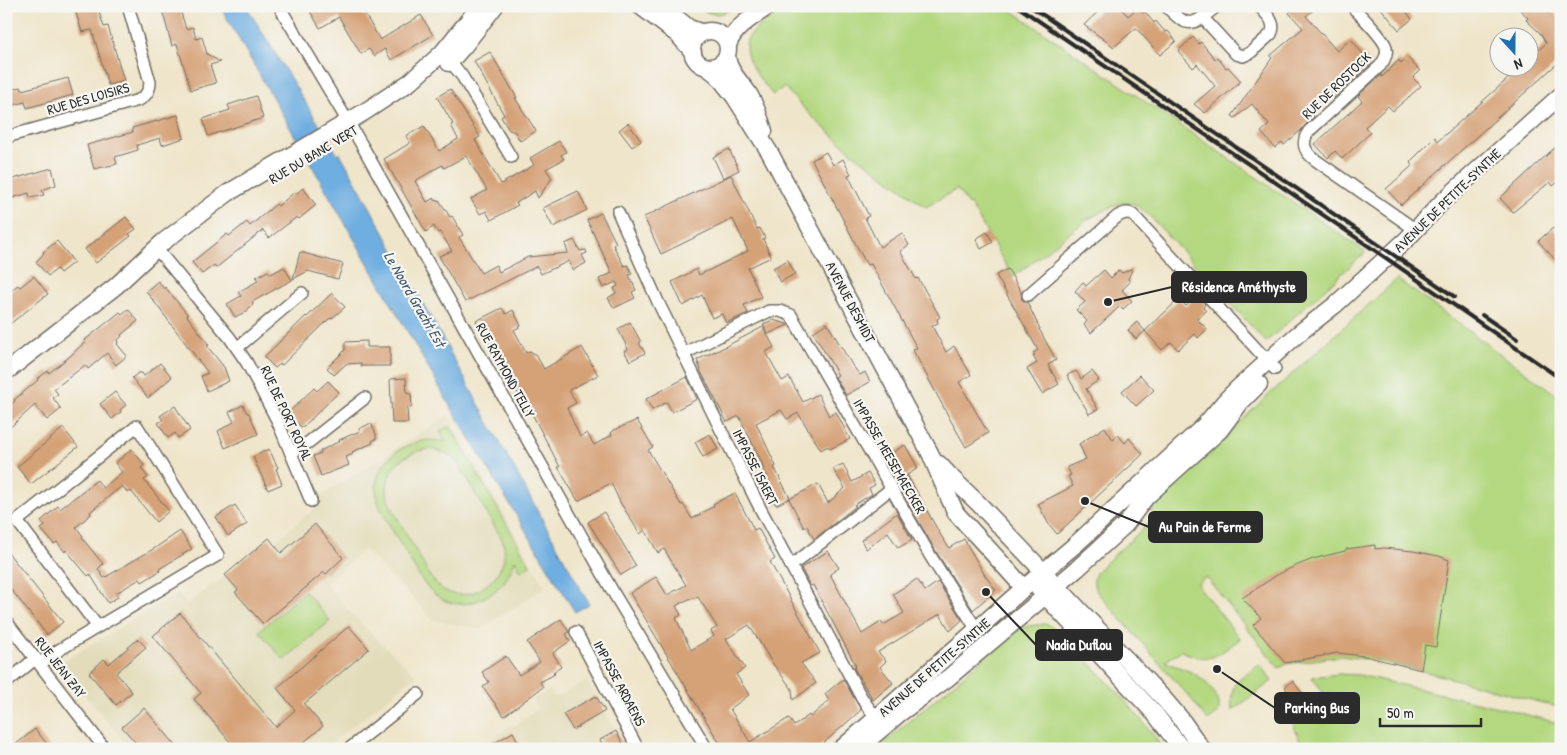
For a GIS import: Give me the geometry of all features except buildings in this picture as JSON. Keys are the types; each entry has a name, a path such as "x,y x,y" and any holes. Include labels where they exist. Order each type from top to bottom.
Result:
{"main road":[{"name":"RUE DU BANC VERT","path":"6,372 116,286 228,193 409,96 432,78 480,6"},
{"name":"RUE DU BANC VERT","path":"446,57 464,46 495,6"},
{"path":"640,6 678,35 693,52 698,62 707,67 719,65 734,34 740,27 769,6"},
{"path":"662,6 689,28 706,32 717,32 723,36 727,51"},
{"path":"693,52 695,40 706,32 724,25 753,6"},
{"name":"AVENUE DESMIDT","path":"727,51 730,68 755,106 770,153"},
{"name":"AVENUE DESMIDT","path":"707,67 718,76 734,96 770,153 930,453 952,505 959,516 1033,580 1051,591"},
{"name":"AVENUE DE PETITE-SYNTHE","path":"840,749 948,678 1124,526 1146,497 1216,434 1271,365 1304,328 1335,305 1416,230 1443,201 1561,95"},
{"name":"AVENUE DE PETITE-SYNTHE","path":"858,749 880,722 977,630 1075,545 1204,426 1226,400 1271,365"},
{"name":"AVENUE DESMIDT","path":"930,453 975,500 1033,580"},
{"path":"1051,591 1182,749"},
{"path":"1051,591 1163,698 1185,724 1202,749"}],"street":[{"name":"RUE DES LOISIRS","path":"6,137 139,100 146,94 150,87 150,79 128,6"},
{"name":"RUE RAYMOND TELLY","path":"279,6 350,126 614,592 708,749"},
{"path":"1166,6 1177,18 1186,22 1196,22 1217,6"},
{"path":"1203,18 1236,54 1243,56 1271,34 1273,30 1273,23 1259,6"},
{"name":"RUE DE ROSTOCK","path":"1352,6 1383,41 1386,48 1385,57 1380,66 1309,131 1304,138 1305,148 1314,159 1416,230"},
{"path":"446,57 462,76 511,157"},
{"name":"IMPASSE ISAERT","path":"618,212 682,354 760,508 860,695 880,722"},
{"path":"1028,295 1118,216 1130,213 1271,365"},
{"name":"RUE DE PORT ROYAL","path":"159,251 237,348 269,404 311,501"},
{"path":"237,348 302,294"},
{"name":"IMPASSE MEESEMAECKER","path":"682,354 769,311 784,311 794,318 931,557 977,630"},
{"path":"291,453 309,442 365,398"},
{"path":"6,684 38,661 98,627 218,555 137,426 17,521 98,627"},
{"path":"791,566 892,488"},
{"name":"RUE JEAN ZAY","path":"6,621 105,749"},
{"name":"IMPASSE ARDAENS","path":"576,632 638,749"},
{"path":"350,749 418,694"},
{"name":"RUE JEAN ZAY","path":"92,731 100,749"}],"shaded area":[{"path":"449,415 545,587 481,629 434,620 364,549 325,584 362,625 417,676 323,749 131,749 59,664 178,593 187,605 269,538 273,543 320,504 318,498"},
{"path":"587,681 626,749 479,749 511,725 514,726 538,709 533,699 550,690 555,698"}],"green space":[{"path":"695,6 735,6 715,14"},
{"path":"789,6 1005,6 1366,252 1266,342 1146,212 1134,204 1121,203 1088,219 1013,277 970,204 968,205 957,189 926,207 855,155 813,118 784,87 773,95 768,89 748,57 747,41 751,34 759,27"},
{"path":"1397,279 1561,398 1561,708 1439,675 1374,660 1340,656 1287,664 1279,668 1206,577 1198,583 1200,588 1240,639 1218,655 1212,657 1200,657 1180,651 1165,662 1197,676 1213,691 1219,710 1208,721 1193,701 1097,592 1094,583 1095,574 1148,524 1152,523 1164,540 1170,535 1155,517 1153,513 1154,504 1262,401"},
{"path":"450,426 530,565 521,571 515,560 506,579 498,588 481,599 467,603 454,603 443,600 426,585 381,510 377,496 378,475 391,456 400,449 422,441 434,440 445,442 440,431","holes":["430,449 445,454 458,463 503,541 505,553 497,574 479,590 468,594 456,594 445,591 431,578 389,503 388,482 395,466 410,454"]},
{"path":"305,591 330,621 284,660 259,631"},
{"path":"1049,625 1062,634 1102,676 1128,704 1163,749 876,749 1015,632 1028,626"},
{"path":"1259,664 1272,681 1232,711 1232,693 1236,683"},
{"path":"1338,674 1359,675 1502,708 1561,724 1561,749 1303,749 1290,716 1323,692 1312,677"}],"water":[{"name":"Le Noord Gracht Est","path":"220,6 246,6 337,154 340,153 589,604 575,612 452,409"}],"railway":[{"path":"1017,6 1561,379"},
{"path":"1030,6 1455,297"},
{"path":"1482,315 1517,339"}],"place":[{"name":"Résidence Améthyste","path":"1108,302"},
{"name":"Au Pain de Ferme","path":"1085,501"},
{"name":"Nadia Duflou","path":"986,592"},
{"name":"Parking Bus","path":"1217,669"}]}
